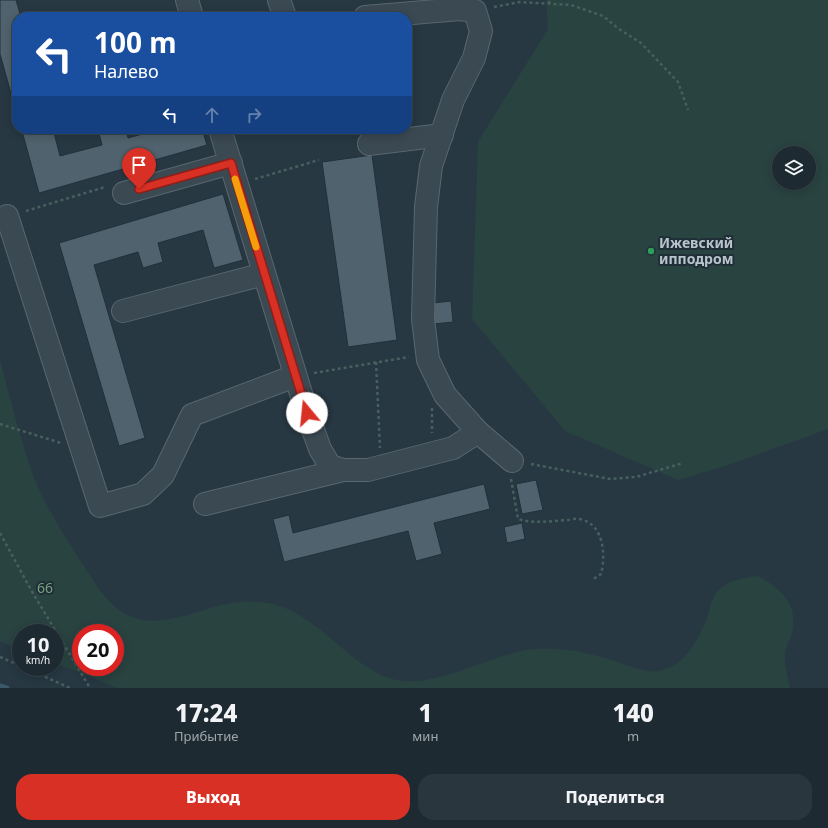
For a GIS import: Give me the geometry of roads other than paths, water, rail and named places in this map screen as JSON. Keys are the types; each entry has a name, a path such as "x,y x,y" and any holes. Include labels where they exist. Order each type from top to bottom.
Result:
{"lane":[{"path":"187,0 191,12"},
{"path":"279,0 283,12"},
{"path":"412,13 460,9 475,11 481,31 474,58 453,100 431,166 426,207 423,319 428,360 445,395 478,432 512,461"},
{"path":"222,134 295,376 320,449 330,466 344,470"},
{"path":"369,144 442,135"},
{"path":"124,193 231,163"},
{"path":"7,216 100,506 143,494 163,475 192,415 295,376"},
{"path":"123,311 264,274"},
{"path":"205,504 344,470 368,470 453,448 478,432"}],"waterway":[{"path":"0,686 7,688"}],"place":[{"name":"Ижевский ипподром","path":"651,251"}],"park label":[{"name":"66","path":"45,588"}]}
